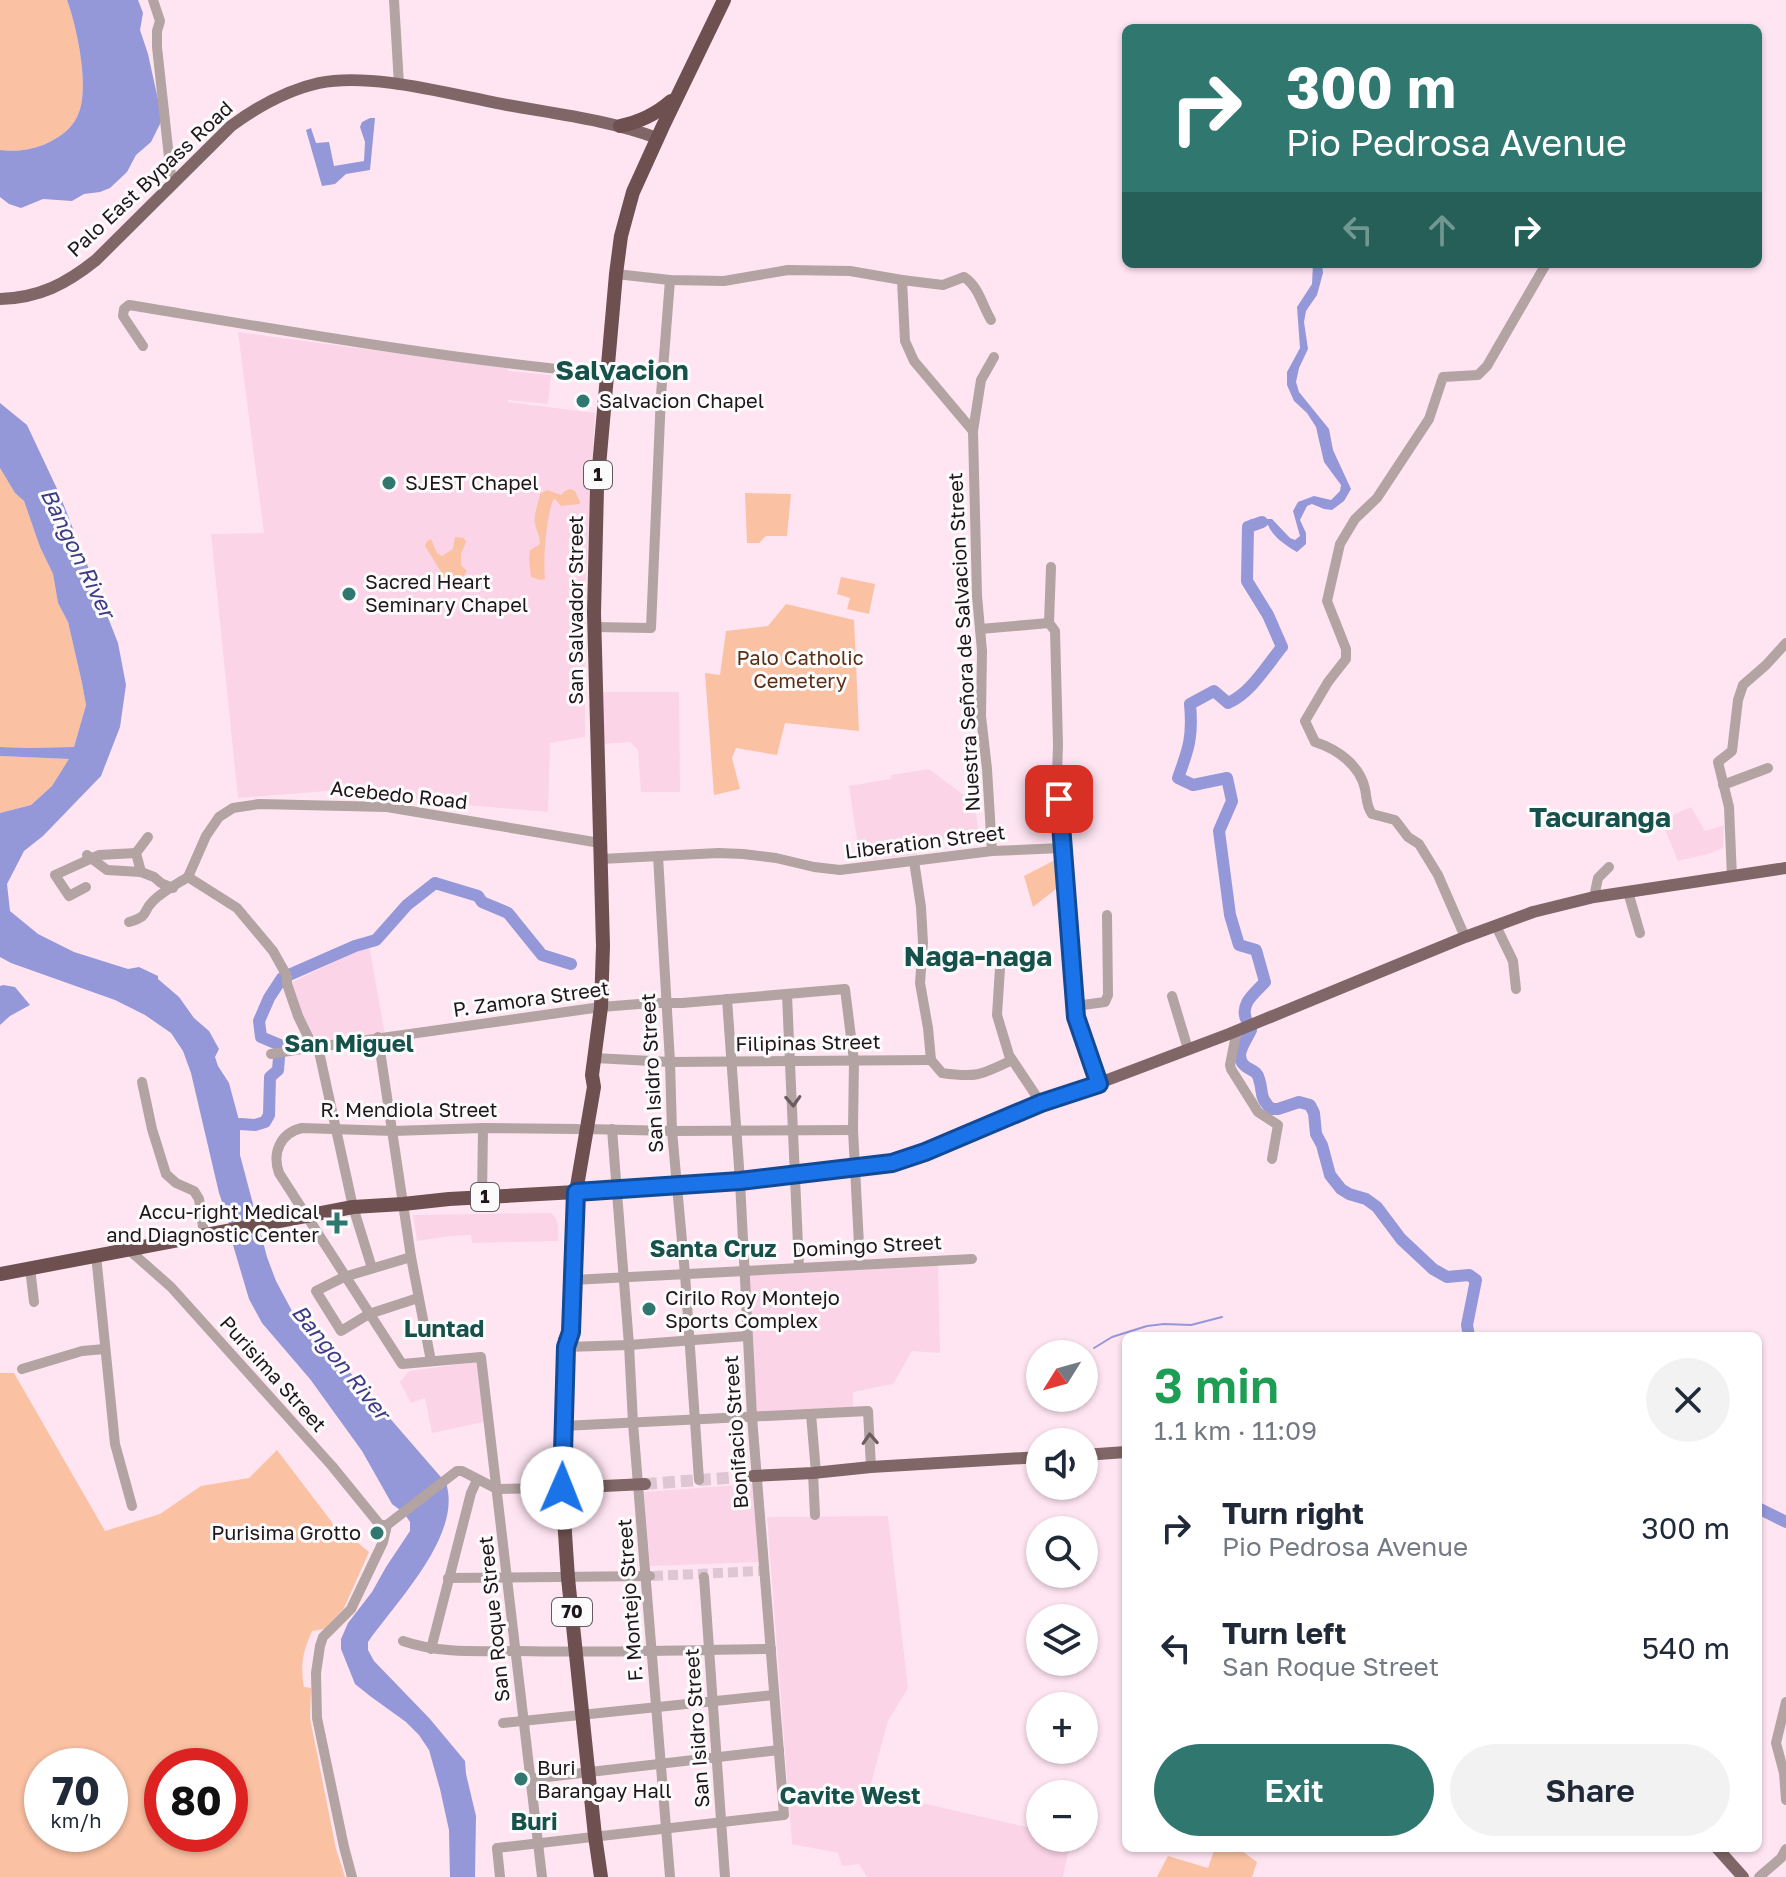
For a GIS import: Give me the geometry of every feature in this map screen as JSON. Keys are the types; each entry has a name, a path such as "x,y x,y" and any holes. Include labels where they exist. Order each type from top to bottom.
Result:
{"highway":[{"name":"1","path":"654,145 724,0"},
{"path":"620,126 651,117 677,96"},
{"path":"638,132 654,145"},
{"name":"San Salvador Street","path":"601,1877 568,1578 562,1488 564,1332 571,1198 585,1087 592,1075 601,1007 603,949 594,627 597,489 621,236 633,192 654,145"},
{"name":"1","path":"0,1274 353,1207 482,1197 571,1198"},
{"name":"1","path":"403,1204 450,1206 571,1198"},
{"name":"San Salvador Street","path":"566,1347 571,1332 573,1280 571,1198"}],"main road":[{"name":"Palo East Bypass Road","path":"0,299 33,295 75,277 231,126 273,100 319,83 345,80 399,85 620,126 638,132"},
{"path":"571,1198 617,1189 740,1181 892,1163 1533,912 1594,897 1786,868"},
{"path":"1098,1454 1122,1452"},
{"path":"755,1476 1026,1458"},
{"path":"562,1488 642,1484"},
{"path":"1721,1852 1743,1877"}],"street":[{"path":"153,0 160,21 157,47 172,185"},
{"path":"394,0 399,85"},
{"path":"1465,937 1438,875 1419,844 1408,837 1395,820 1372,814 1367,808 1362,777 1330,746 1315,742 1305,721 1346,659 1346,649 1327,601 1340,544 1355,519 1377,498 1429,419 1443,377 1478,375 1487,366 1544,268"},
{"path":"616,274 670,280 724,281 788,270 850,271 943,285 964,277 979,293 991,320"},
{"path":"594,627 651,628 660,410 670,280"},
{"path":"902,280 905,341 914,361 973,431"},
{"path":"143,346 123,316 124,309 129,305 492,362 606,374"},
{"name":"Nuestra Señora de Salvacion Street","path":"992,851 981,716 982,651 973,431 981,380 994,357"},
{"path":"1051,567 1049,623 1055,631 1057,773 1075,1006 1083,1041 1099,1084"},
{"path":"980,629 1049,623"},
{"path":"1732,877 1729,807 1718,762 1732,751 1738,700 1743,685 1786,643"},
{"path":"1723,785 1768,768"},
{"name":"Acebedo Road","path":"188,877 206,836 219,817 233,808 259,804 387,807 600,843"},
{"path":"136,853 148,837"},
{"name":"Liberation Street","path":"601,859 743,854 840,870 992,851 1062,848"},
{"path":"86,887 69,896 55,875 88,856 136,853"},
{"path":"136,853 141,872"},
{"path":"88,856 107,870 141,872 173,888"},
{"name":"San Isidro Street","path":"658,856 672,1131 699,1480"},
{"path":"914,861 923,943 920,983 931,1060"},
{"path":"1594,897 1598,878 1609,867"},
{"path":"129,922 142,918 151,902 188,877 237,908 273,951 287,976 298,1016 316,1047 353,1207 372,1268"},
{"path":"1628,892 1640,933"},
{"path":"1075,1006 1105,1002 1108,995 1107,915"},
{"path":"1496,926 1513,961 1516,989"},
{"path":"1000,968 997,1015 1005,1046 1041,1103"},
{"name":"P. Zamora Street","path":"271,1054 601,1007 845,989 854,1061"},
{"path":"787,995 799,1268"},
{"path":"1172,996 1188,1049"},
{"name":"Bonifacio Street","path":"721,1823 784,1815 755,1476 727,999"},
{"path":"1242,1028 1230,1065 1258,1112 1278,1125 1272,1159"},
{"path":"306,1215 402,1364 431,1361 411,1257 378,1037"},
{"name":"Filipinas Street","path":"595,1058 670,1062 931,1060 942,1073 966,1076 979,1076 1012,1060"},
{"path":"854,1061 853,1130 860,1264"},
{"path":"142,1082 166,1174 176,1183 194,1191 212,1233"},
{"name":"R. Mendiola Street","path":"306,1215 275,1163 280,1143 292,1130 302,1128 393,1131 483,1128 853,1130"},
{"path":"482,1197 483,1128"},
{"name":"F. Montejo Street","path":"612,1129 633,1423 650,1576 652,1652 670,1877"},
{"name":"Purisima Street","path":"128,1249 171,1287 332,1466 380,1525 387,1525"},
{"path":"96,1255 115,1444 132,1506"},
{"path":"411,1257 344,1277 316,1291 341,1331 369,1314 418,1298"},
{"name":"Domingo Street","path":"573,1280 972,1259"},
{"path":"30,1268 34,1302"},
{"path":"566,1347 747,1336"},
{"path":"22,1369 82,1351 105,1349"},
{"name":"San Roque Street","path":"431,1361 481,1357 542,1877"},
{"path":"563,1426 868,1411 871,1467"},
{"path":"811,1414 815,1515"},
{"path":"352,1877 317,1718 316,1673 323,1637 351,1609 383,1542 387,1525 446,1479 460,1471 497,1489 562,1488"},
{"path":"431,1649 477,1480"},
{"path":"448,1578 650,1576"},
{"name":"San Isidro Street","path":"704,1577 725,1877"},
{"path":"403,1641 431,1649 515,1651 771,1649"},
{"path":"503,1723 774,1695"},
{"path":"1786,1702 1776,1743 1784,1773 1786,1800"},
{"path":"530,1779 779,1750"},
{"path":"500,1877 497,1848 721,1823"},
{"path":"1759,1877 1781,1858 1786,1849"}],"shaded area":[{"path":"238,332 551,375 548,404 508,402 595,413 586,575 585,737 550,743 548,812 430,802 339,790 238,798 211,534 264,533"},
{"path":"602,692 679,692 680,792 641,792 638,750 630,742 604,744"},
{"path":"929,769 965,796 969,813 976,813 979,834 944,839 938,847 916,849 917,855 860,860 849,786"},
{"path":"1691,807 1705,831 1724,825 1723,848 1678,861 1661,820"},
{"path":"369,945 385,1035 314,1046 289,984"},
{"path":"551,1213 558,1225 558,1241 472,1243 471,1235 417,1241 413,1215"},
{"path":"938,1265 940,1353 912,1351 893,1384 853,1392 853,1409 756,1413 749,1276"},
{"path":"477,1362 484,1422 432,1433 425,1398 411,1403 400,1382 409,1371"},
{"path":"754,1484 760,1562 650,1566 644,1492"},
{"path":"888,1516 908,1688 888,1721 869,1791 1026,1827 1026,1852 1068,1852 1063,1877 867,1877 859,1864 842,1866 838,1853 792,1844 767,1517"}],"green space":[{"path":"0,0 67,0 75,26 83,76 77,117 58,137 28,149 0,150"},
{"path":"0,468 15,493 24,501 53,574 58,603 68,622 86,705 74,747 0,747"},
{"path":"570,489 575,491 580,502 561,506 553,500 546,539 545,579 531,577 530,550 540,544 535,512 540,494 547,490 561,495"},
{"path":"745,493 791,494 787,536 766,536 759,543 747,543"},
{"path":"455,537 464,538 466,542 461,565 467,571 461,580 451,583 425,546 431,539 437,553 442,556 453,549"},
{"path":"841,577 875,584 869,614 847,609 850,598 837,594"},
{"name":"Palo Catholic Cemetery","path":"786,604 854,620 859,731 785,723 777,755 736,748 732,758 740,789 714,795 705,673 720,675 726,631 768,626"},
{"path":"0,756 70,759 52,786 31,805 0,813"},
{"path":"1055,860 1061,885 1033,907 1024,876"},
{"path":"0,1373 14,1373 105,1531 160,1514 201,1486 249,1478 277,1450 337,1533 352,1538 369,1552 344,1608 324,1629 312,1631 302,1665 304,1687 311,1688 310,1718 336,1849 345,1877 0,1877"},
{"path":"1214,1852 1243,1852 1257,1862 1252,1877 1157,1877 1168,1856 1208,1868"}],"water":[{"path":"67,0 138,0 143,13 140,30 148,54 161,122 151,142 136,155 127,172 110,188 84,194 72,201 43,199 21,208 0,197 0,150 28,149 53,140 71,126 81,106 81,59"},
{"path":"370,118 375,118 370,170 346,174 335,184 322,186 306,130 311,128 316,143 329,142 334,166 364,161 365,142 360,127"},
{"path":"1313,268 1322,268 1317,295 1306,311 1304,322 1308,349 1296,382 1299,392 1329,429 1333,450 1351,489 1344,501 1332,510 1312,504 1307,506 1300,520 1306,533 1306,544 1297,552 1276,537 1268,525 1250,531 1245,524 1251,519 1272,519 1295,540 1300,536 1293,511 1298,502 1314,496 1331,500 1340,491 1341,485 1324,462 1316,427 1294,401 1287,385 1287,372 1300,348 1297,307 1312,284"},
{"name":"Bangon River","path":"0,403 27,425 59,493 118,643 126,685 120,727 101,776 43,836 24,851 7,884 10,911 38,934 74,952 128,969 139,967 158,976 209,1031 219,1049 215,1057 229,1083 240,1124 240,1155 276,1281 292,1311 341,1362 446,1483 449,1503 436,1546 368,1642 368,1650 374,1661 465,1761 476,1816 475,1877 450,1877 449,1830 429,1750 406,1722 355,1684 341,1649 341,1639 348,1623 372,1592 410,1531 410,1522 392,1504 362,1451 310,1379 262,1323 249,1299 183,1051 171,1033 145,1015 115,1000 0,957 0,813 31,805 52,786 69,759 0,756 0,747 74,747 86,705 68,622 58,603 53,574 24,501 15,493 0,468"},
{"path":"0,986 15,987 30,1005 0,1025"}],"waterway":[{"path":"1246,1019 1247,1003 1265,982 1256,950 1239,945 1230,915 1219,831 1232,801 1227,778 1193,785 1178,778 1189,742 1190,704 1214,691 1228,703 1251,686 1282,647 1268,615 1247,581 1248,527 1262,522"},
{"path":"240,1124 265,1122 269,1115 270,1077 278,1070 280,1045 261,1037 259,1021 282,978 376,940 407,905 435,883 478,896 482,902 508,913 542,955 571,964"},
{"path":"1251,1030 1242,1048 1242,1062 1257,1074 1263,1097 1271,1109 1299,1102 1310,1105 1330,1175 1341,1189 1377,1207 1401,1239 1433,1269 1447,1277 1469,1275 1476,1280 1468,1332"},
{"path":"1128,1332 1164,1324 1191,1325 1222,1317"},
{"path":"1098,1346 1122,1334"},
{"path":"1762,1510 1786,1522"}],"tunnel":[{"path":"645,1484 753,1476"},
{"path":"653,1576 760,1571"}],"place":[{"name":"Salvacion Chapel","path":"583,401"},
{"name":"SJEST Chapel","path":"389,483"},
{"name":"Sacred Heart Seminary Chapel","path":"349,594"},
{"name":"Accu-right Medical and Diagnostic Center","path":"337,1223"},
{"name":"Cirilo Roy Montejo Sports Complex","path":"649,1309"},
{"name":"Purisima Grotto","path":"377,1533"},
{"name":"Buri Barangay Hall","path":"521,1779"}],"district":[{"name":"Salvacion","path":"622,370"},
{"name":"Tacuranga","path":"1600,817"},
{"name":"Naga-naga","path":"978,956"},
{"name":"San Miguel","path":"349,1044"},
{"name":"Santa Cruz","path":"713,1249"},
{"name":"Luntad","path":"444,1329"},
{"name":"Cavite West","path":"850,1796"},
{"name":"Buri","path":"534,1822"}],"route":[{"path":"562,1488 563,1393 566,1347 571,1332 576,1192 740,1181 892,1163 1041,1103 1099,1084 1076,1017 1059,799"}]}
